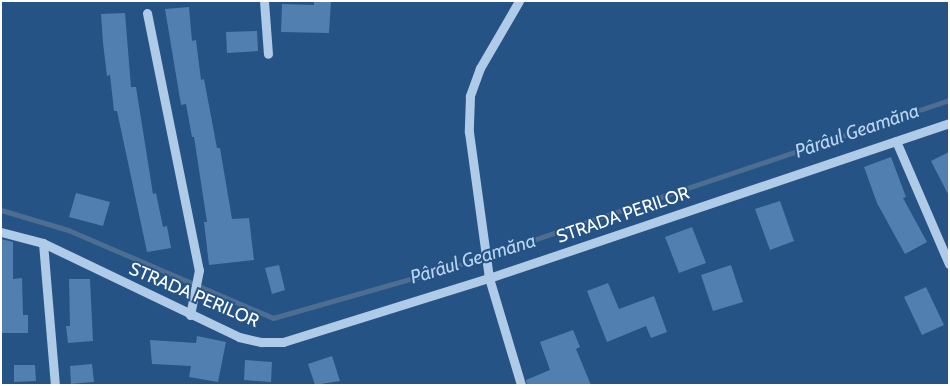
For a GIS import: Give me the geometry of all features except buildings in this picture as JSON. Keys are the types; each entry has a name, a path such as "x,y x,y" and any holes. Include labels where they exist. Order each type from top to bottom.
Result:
{"street":[{"path":"264,1 268,54"},
{"path":"519,1 480,68 470,96 469,132 489,278 521,385"},
{"path":"147,13 199,270 190,315"},
{"name":"STRADA PERILOR","path":"1,232 43,243 190,315 239,336 261,342 283,342 489,278 949,123"},
{"path":"896,142 949,264"},
{"path":"43,243 56,385"}],"waterway":[{"name":"Pârâul Geamăna","path":"1,210 68,230 273,318 459,265 949,100"}]}
